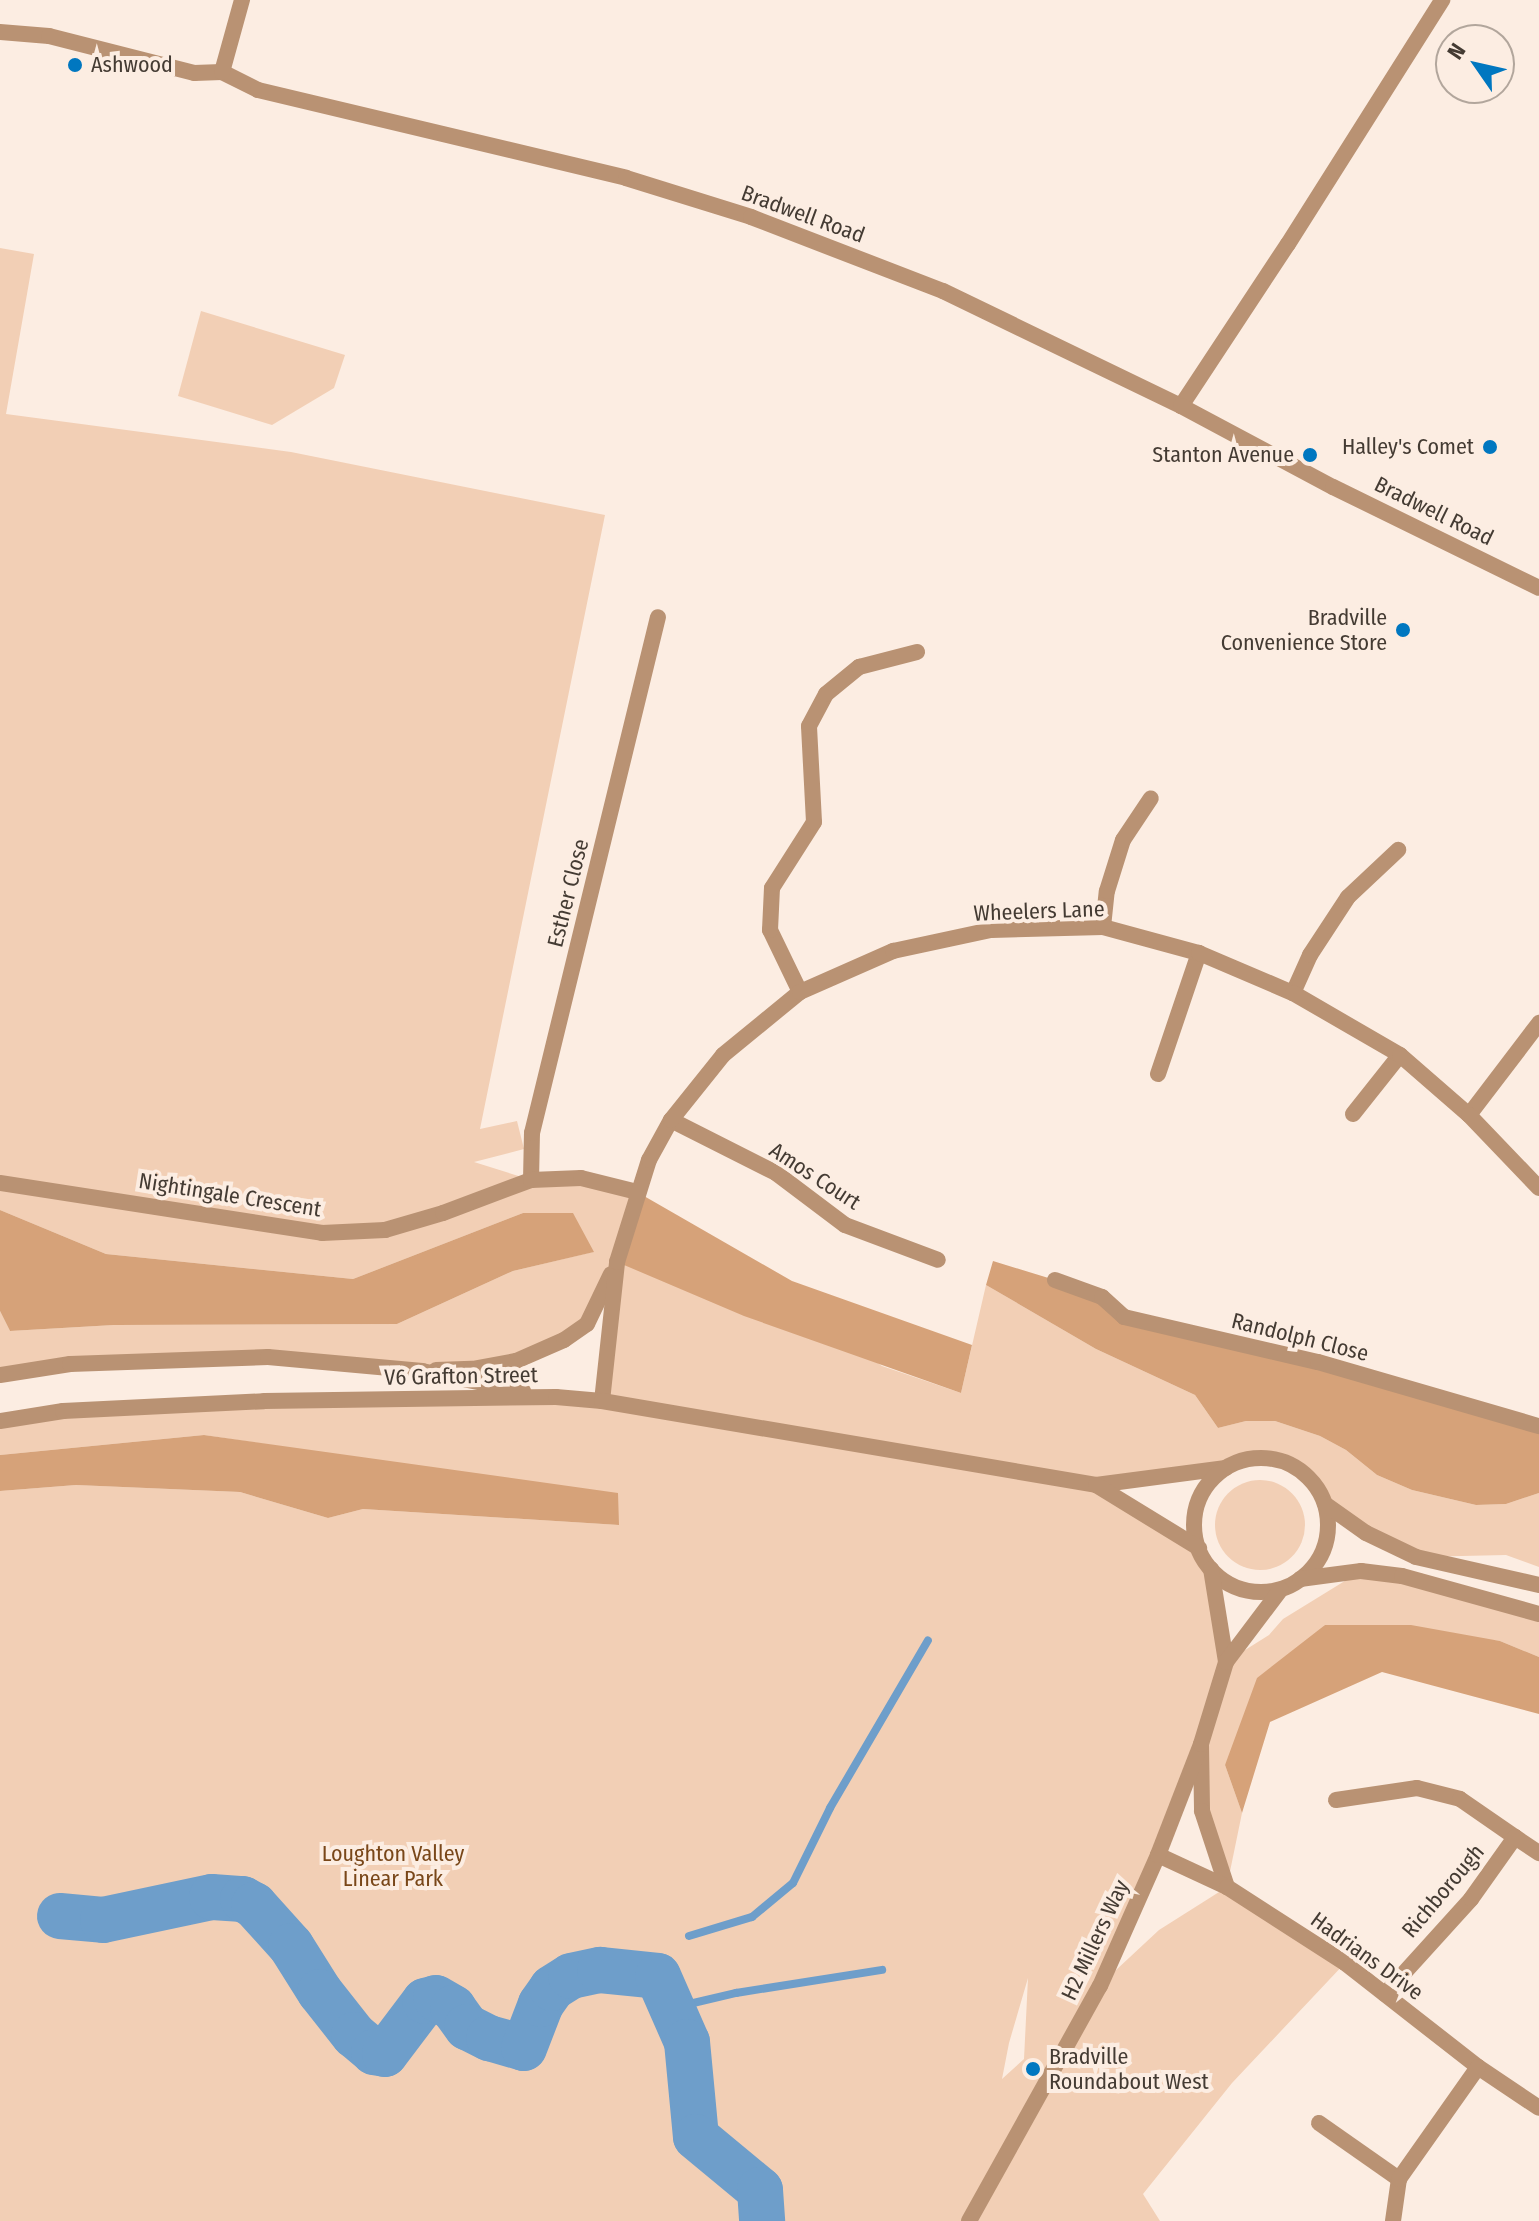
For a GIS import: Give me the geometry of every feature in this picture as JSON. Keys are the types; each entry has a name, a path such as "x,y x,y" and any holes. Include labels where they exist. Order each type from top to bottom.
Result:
{"street":[{"path":"222,72 242,0"},
{"path":"1181,406 1288,244 1440,1"},
{"name":"Bradwell Road","path":"0,32 49,36 194,73 222,72 258,90 626,178 751,217 943,291 1181,406 1333,487 1539,588"},
{"name":"Esther Close","path":"531,1180 532,1133 658,617"},
{"path":"800,992 770,930 772,888 814,822 809,726 826,694 859,667 917,652"},
{"path":"1103,927 1107,891 1123,840 1151,798"},
{"path":"1293,993 1310,955 1348,897 1398,850"},
{"name":"Wheelers Lane","path":"602,1401 617,1262 649,1160 671,1120 723,1055 800,992 893,951 991,930 1103,927 1199,953 1293,993 1400,1055 1469,1115 1539,1188"},
{"path":"1158,1074 1199,953"},
{"path":"1469,1115 1539,1023"},
{"path":"1353,1114 1400,1055"},
{"name":"Amos Court","path":"671,1120 776,1173 845,1225 938,1260"},
{"name":"Nightingale Crescent","path":"0,1183 322,1233 385,1230 443,1213 531,1180 581,1178 637,1192"},
{"path":"422,1371 472,1369 516,1361 564,1340 587,1324 617,1262"},
{"name":"Randolph Close","path":"1055,1280 1102,1297 1124,1317 1318,1362 1539,1426"},
{"name":"V6 Grafton Street","path":"0,1375 70,1364 268,1357 422,1371 556,1397"},
{"path":"556,1397 602,1401 1096,1485 1226,1468 1257,1458 1284,1461 1308,1476 1325,1504 1366,1533 1416,1557 1539,1585"},
{"name":"V6 Grafton Street","path":"0,1421 63,1411 264,1401 556,1397"},
{"path":"1226,1468 1212,1479 1198,1503 1194,1530 1199,1548 1211,1569 1236,1587 1266,1592 1281,1589 1300,1579 1361,1571 1402,1576 1539,1614"},
{"path":"1096,1485 1199,1548"},
{"path":"1300,1579 1322,1554 1327,1538 1325,1504"},
{"name":"H2 Millers Way","path":"1211,1569 1226,1662"},
{"path":"1517,1579 1539,1576"},
{"name":"H2 Millers Way","path":"969,2221 1100,1986 1133,1915 1201,1744 1226,1662 1281,1589"},
{"path":"1201,1744 1202,1811 1227,1887"},
{"path":"1336,1800 1417,1788 1460,1799 1515,1837"},
{"name":"Richborough","path":"1385,1994 1471,1899 1515,1837 1539,1853"},
{"name":"Hadrians Drive","path":"1158,1855 1227,1887 1345,1963 1478,2067 1539,2108"},
{"path":"1393,2221 1399,2179 1478,2067"},
{"path":"1319,2123 1399,2179"}],"green space":[{"name":"Loughton Valley Linear Park","path":"0,248 34,254 6,414 291,452 605,515 480,1129 517,1121 524,1149 474,1162 531,1180 637,1192 882,1366 961,1393 986,1285 1096,1349 1195,1395 1218,1428 1246,1421 1275,1421 1320,1436 1346,1450 1377,1475 1412,1490 1476,1505 1506,1504 1539,1493 1539,1567 1506,1555 1416,1557 1325,1504 1308,1476 1284,1461 1270,1458 1245,1459 1226,1468 1098,1485 1199,1548 1211,1569 1226,1662 1269,1635 1283,1619 1361,1571 1539,1614 1539,1657 1500,1641 1325,1625 1225,1765 1242,1813 1227,1886 1345,1963 1232,2083 1143,2194 1160,2221 0,2221 0,1491 76,1485 240,1492 328,1518 363,1509 619,1525 386,1462 204,1435 0,1455 0,1421 63,1411 602,1401 617,1265 587,1324 564,1340 472,1369 268,1357 0,1375 0,1311 10,1331 114,1325 397,1324 513,1271 593,1252 523,1213 353,1279 106,1254 0,1210","holes":["1200,1746 1212,1849 1227,1887 1159,1930 1101,1984","1028,1978 1024,2059 1002,2079 1009,2043"]},
{"path":"201,311 345,355 334,388 272,425 178,396"},
{"path":"1260,1480 1277,1483 1292,1493 1302,1508 1305,1525 1302,1542 1292,1557 1277,1567 1260,1570 1243,1567 1228,1557 1218,1542 1215,1525 1218,1508 1228,1493 1243,1483"}],"shaded area":[{"path":"637,1192 792,1281 972,1345 961,1393 744,1316 617,1262"},
{"path":"0,1210 106,1254 353,1279 523,1213 573,1213 594,1252 513,1271 397,1324 114,1325 10,1331 0,1311"},
{"path":"993,1261 1055,1280 1124,1317 1539,1426 1539,1493 1506,1504 1476,1505 1412,1490 1377,1475 1346,1450 1320,1436 1275,1421 1246,1421 1218,1428 1195,1395 1096,1349 986,1285"},
{"path":"204,1435 618,1493 619,1525 363,1509 328,1518 240,1492 76,1485 0,1491 0,1455"},
{"path":"1325,1625 1411,1625 1500,1641 1539,1657 1539,1714 1382,1672 1270,1722 1242,1813 1225,1765 1257,1678"}],"waterway":[{"path":"689,1936 752,1917 793,1883 830,1808 928,1640"},
{"path":"60,1916 103,1920 212,1897 243,1899 254,1905 291,1946 320,1992 354,2035 374,2052 385,2054 425,2001 436,1998 453,2008 467,2027 489,2038 524,2048 541,2004 552,1988 571,1976 600,1970 658,1976 687,2042 696,2137 760,2190 762,2221"},
{"path":"672,2008 736,1993 882,1970"}],"place":[{"name":"Ashwood","path":"75,65"},
{"name":"Halley's Comet","path":"1490,447"},
{"name":"Stanton Avenue","path":"1310,455"},
{"name":"Bradville Convenience Store","path":"1403,630"},
{"name":"Bradville Roundabout West","path":"1033,2069"}]}
